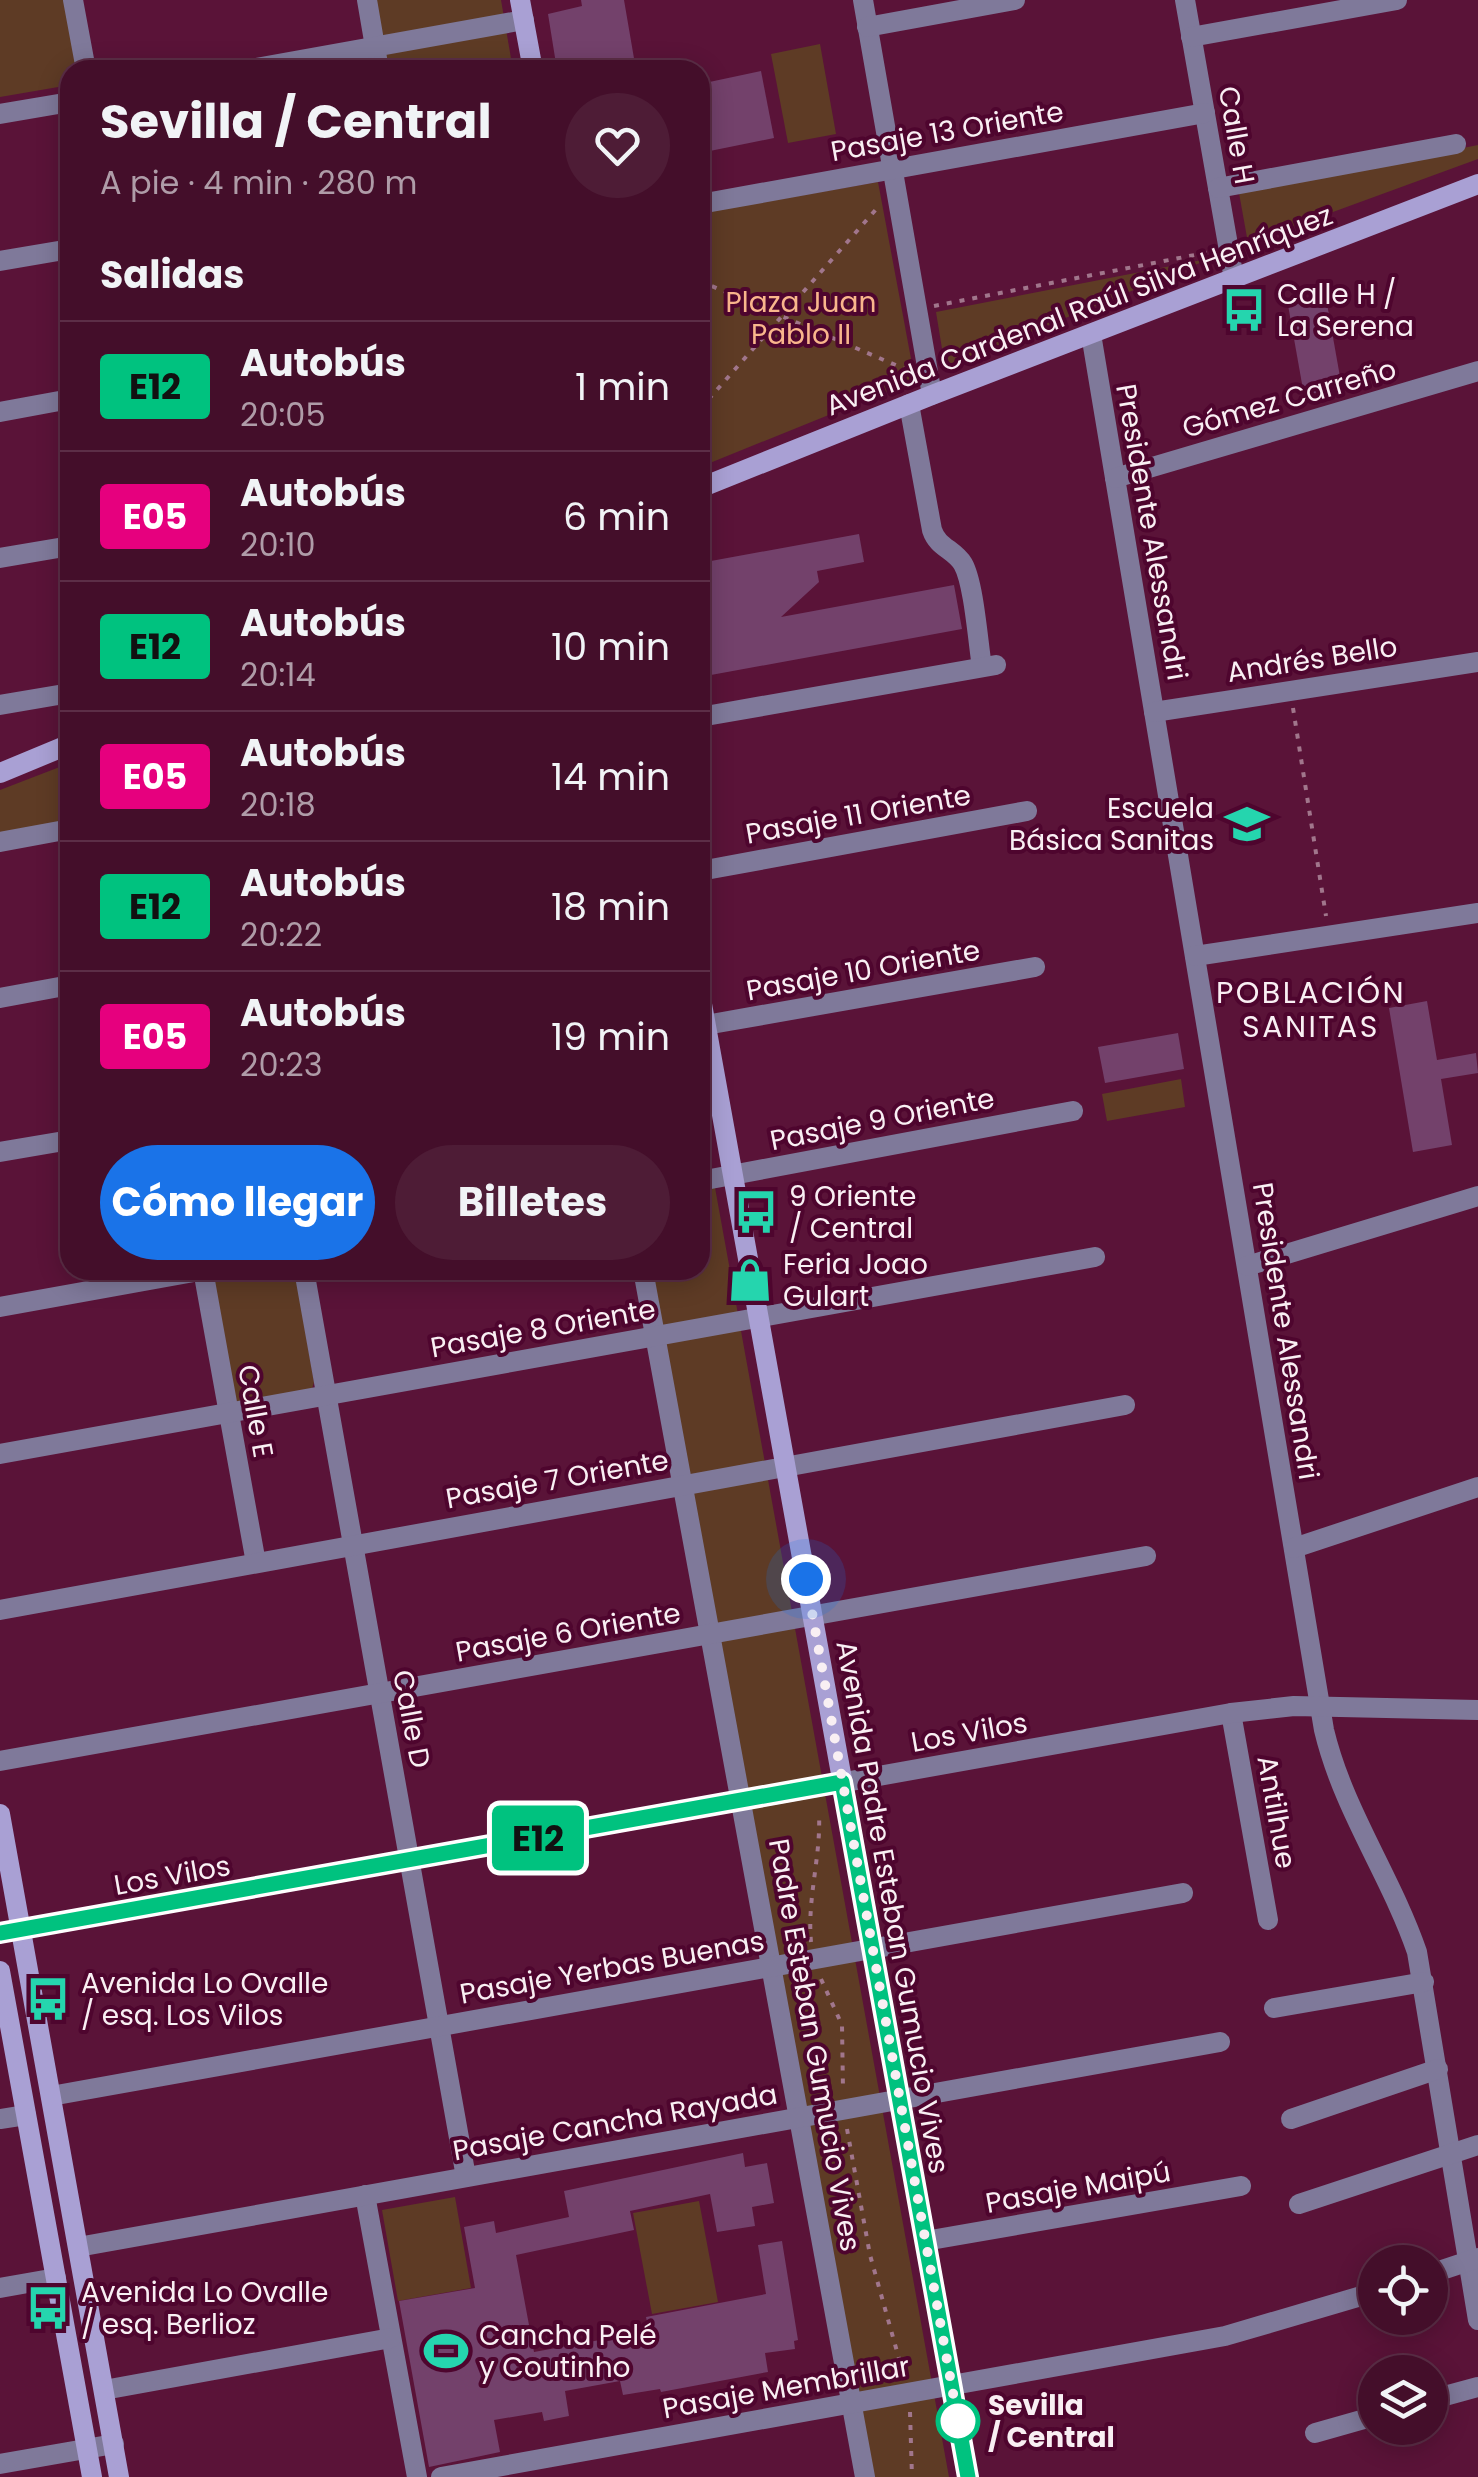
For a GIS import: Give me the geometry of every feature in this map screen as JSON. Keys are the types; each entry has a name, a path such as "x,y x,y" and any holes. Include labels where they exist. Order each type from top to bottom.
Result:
{"main road":[{"path":"522,10 531,60"},
{"name":"Avenida Cardenal Raúl Silva Henríquez","path":"710,484 909,404 931,387 1091,334 1478,184"},
{"path":"0,773 60,748"},
{"name":"Avenida Padre Esteban Gumucio Vives","path":"710,1062 968,2477"},
{"path":"0,1814 120,2477"},
{"path":"0,1971 92,2477"}],"street":[{"path":"73,0 84,60"},
{"path":"366,0 377,60"},
{"path":"862,0 931,387"},
{"path":"868,27 1016,0"},
{"name":"Calle H","path":"1185,0 1234,279"},
{"path":"1191,37 1397,0"},
{"path":"302,60 375,47 522,10"},
{"path":"0,114 60,104"},
{"name":"Pasaje 13 Oriente","path":"710,203 894,178 1204,112"},
{"name":"Avenida Cardenal Raúl Silva Henríquez","path":"1218,188 1456,144"},
{"path":"0,261 60,251"},
{"name":"Presidente Alessandri","path":"1091,334 1320,1707 1340,1786 1404,1918 1424,1982 1450,2154 1473,2260 1478,2320"},
{"name":"Gómez Carreño","path":"1115,478 1478,372"},
{"path":"0,412 60,401"},
{"path":"710,715 989,666 966,571 958,557 938,544 932,530 909,404"},
{"path":"0,558 60,548"},
{"name":"Andrés Bello","path":"1154,712 1478,662"},
{"path":"0,705 60,695"},
{"name":"Pasaje 11 Oriente","path":"710,869 1027,811"},
{"path":"0,842 60,831"},
{"path":"1196,956 1478,913"},
{"name":"Pasaje 10 Oriente","path":"710,1025 1035,967"},
{"path":"0,998 60,987"},
{"name":"Pasaje 9 Oriente","path":"710,1178 1073,1111"},
{"path":"0,1152 60,1142"},
{"path":"1247,1266 1478,1196"},
{"name":"Pasaje 8 Oriente","path":"0,1454 1095,1257"},
{"path":"0,1307 149,1280"},
{"name":"Calle E","path":"206,1280 256,1563"},
{"name":"Calle D","path":"306,1280 466,2177"},
{"name":"Padre Esteban Gumucio Vives","path":"645,1280 865,2477"},
{"name":"Pasaje 7 Oriente","path":"0,1610 1125,1405"},
{"path":"1294,1548 1478,1487"},
{"name":"Pasaje 6 Oriente","path":"0,1761 1146,1556"},
{"name":"Los Vilos","path":"0,1933 1231,1713 1276,1707 1478,1710"},
{"name":"Antilhue","path":"1231,1713 1268,1920"},
{"name":"Pasaje Yerbas Buenas","path":"51,2096 1182,1893"},
{"path":"1274,2008 1424,1982"},
{"name":"Pasaje Cancha Rayada","path":"78,2247 1220,2042"},
{"path":"1291,2119 1438,2069"},
{"path":"0,2119 26,2114"},
{"path":"1299,2204 1478,2145"},
{"name":"Pasaje Maipú","path":"925,2241 1240,2186"},
{"path":"365,2195 416,2477"},
{"path":"1448,2268 1473,2260"},
{"path":"0,2288 56,2278"},
{"name":"Pasaje Membrillar","path":"441,2477 1258,2328 1358,2297"},
{"path":"104,2390 391,2338"},
{"path":"1448,2395 1478,2386"},
{"path":"1315,2433 1358,2421"},
{"path":"0,2464 114,2444"}],"path":[{"path":"710,398 894,178"},
{"path":"917,309 1229,248"},
{"path":"710,285 931,387"},
{"path":"1290,690 1329,936"},
{"path":"819,1814 818,1856 810,1906 812,1959 842,2025 844,2109 870,2255 909,2392 912,2477"}],"green space":[{"path":"0,0 66,0 76,60 60,60 60,87 0,97"},
{"path":"376,0 501,0 511,60 386,60"},
{"path":"820,44 836,134 788,143 771,54"},
{"path":"1478,145 1478,159 1248,243 1239,193"},
{"name":"Plaza Juan Pablo II","path":"878,182 915,380 710,463 710,211"},
{"path":"1212,258 946,367 945,367 936,312"},
{"path":"60,767 60,824 0,835 0,790"},
{"path":"1181,1079 1185,1107 1107,1121 1102,1094"},
{"path":"710,1160 949,2477 870,2477 651,1280 710,1280"},
{"path":"297,1280 312,1389 241,1403 232,1399 209,1283"},
{"path":"455,2197 471,2288 398,2301 382,2210"},
{"path":"699,2201 718,2302 652,2314 633,2213"}],"building":[{"path":"581,0 624,0 634,60 555,60 548,14 582,6"},
{"path":"761,71 774,138 710,151 710,82"},
{"path":"1326,298 1342,388 1304,395 1288,305"},
{"path":"859,534 864,562 817,571 819,582 781,617 954,585 962,629 710,675 710,561"},
{"path":"1427,1001 1437,1060 1476,1053 1478,1073 1441,1079 1452,1145 1413,1152 1389,1008"},
{"path":"1178,1033 1184,1069 1105,1083 1098,1047"},
{"path":"743,2153 745,2167 767,2163 774,2203 752,2207 755,2226 717,2232 710,2194 630,2211 634,2230 516,2255 534,2352 649,2331 646,2317 766,2294 758,2245 782,2241 798,2340 794,2341 795,2349 765,2353 768,2372 661,2392 660,2389 623,2395 620,2381 565,2391 569,2416 544,2421 542,2412 494,2420 500,2452 429,2467 399,2301 475,2288 464,2227 494,2221 496,2233 569,2217 564,2191"}],"bus line":[{"name":"E12","path":"0,1933 842,1782 968,2477"}],"place":[{"name":"Calle H / La Serena","path":"1244,310"},
{"name":"Escuela Básica Sanitas","path":"1247,824"},
{"name":"9 Oriente / Central","path":"756,1212"},
{"name":"Feria Joao Gulart","path":"750,1280"},
{"name":"Avenida Lo Ovalle / esq. Los Vilos","path":"48,1999"},
{"name":"Avenida Lo Ovalle / esq. Berlioz","path":"48,2308"},
{"name":"Cancha Pelé y Coutinho","path":"446,2351"},
{"name":"Sevilla / Central","path":"958,2421"}],"district":[{"name":"POBLACIÓN SANITAS","path":"1311,1010"}],"route":[{"path":"806,1579 958,2421"}]}
